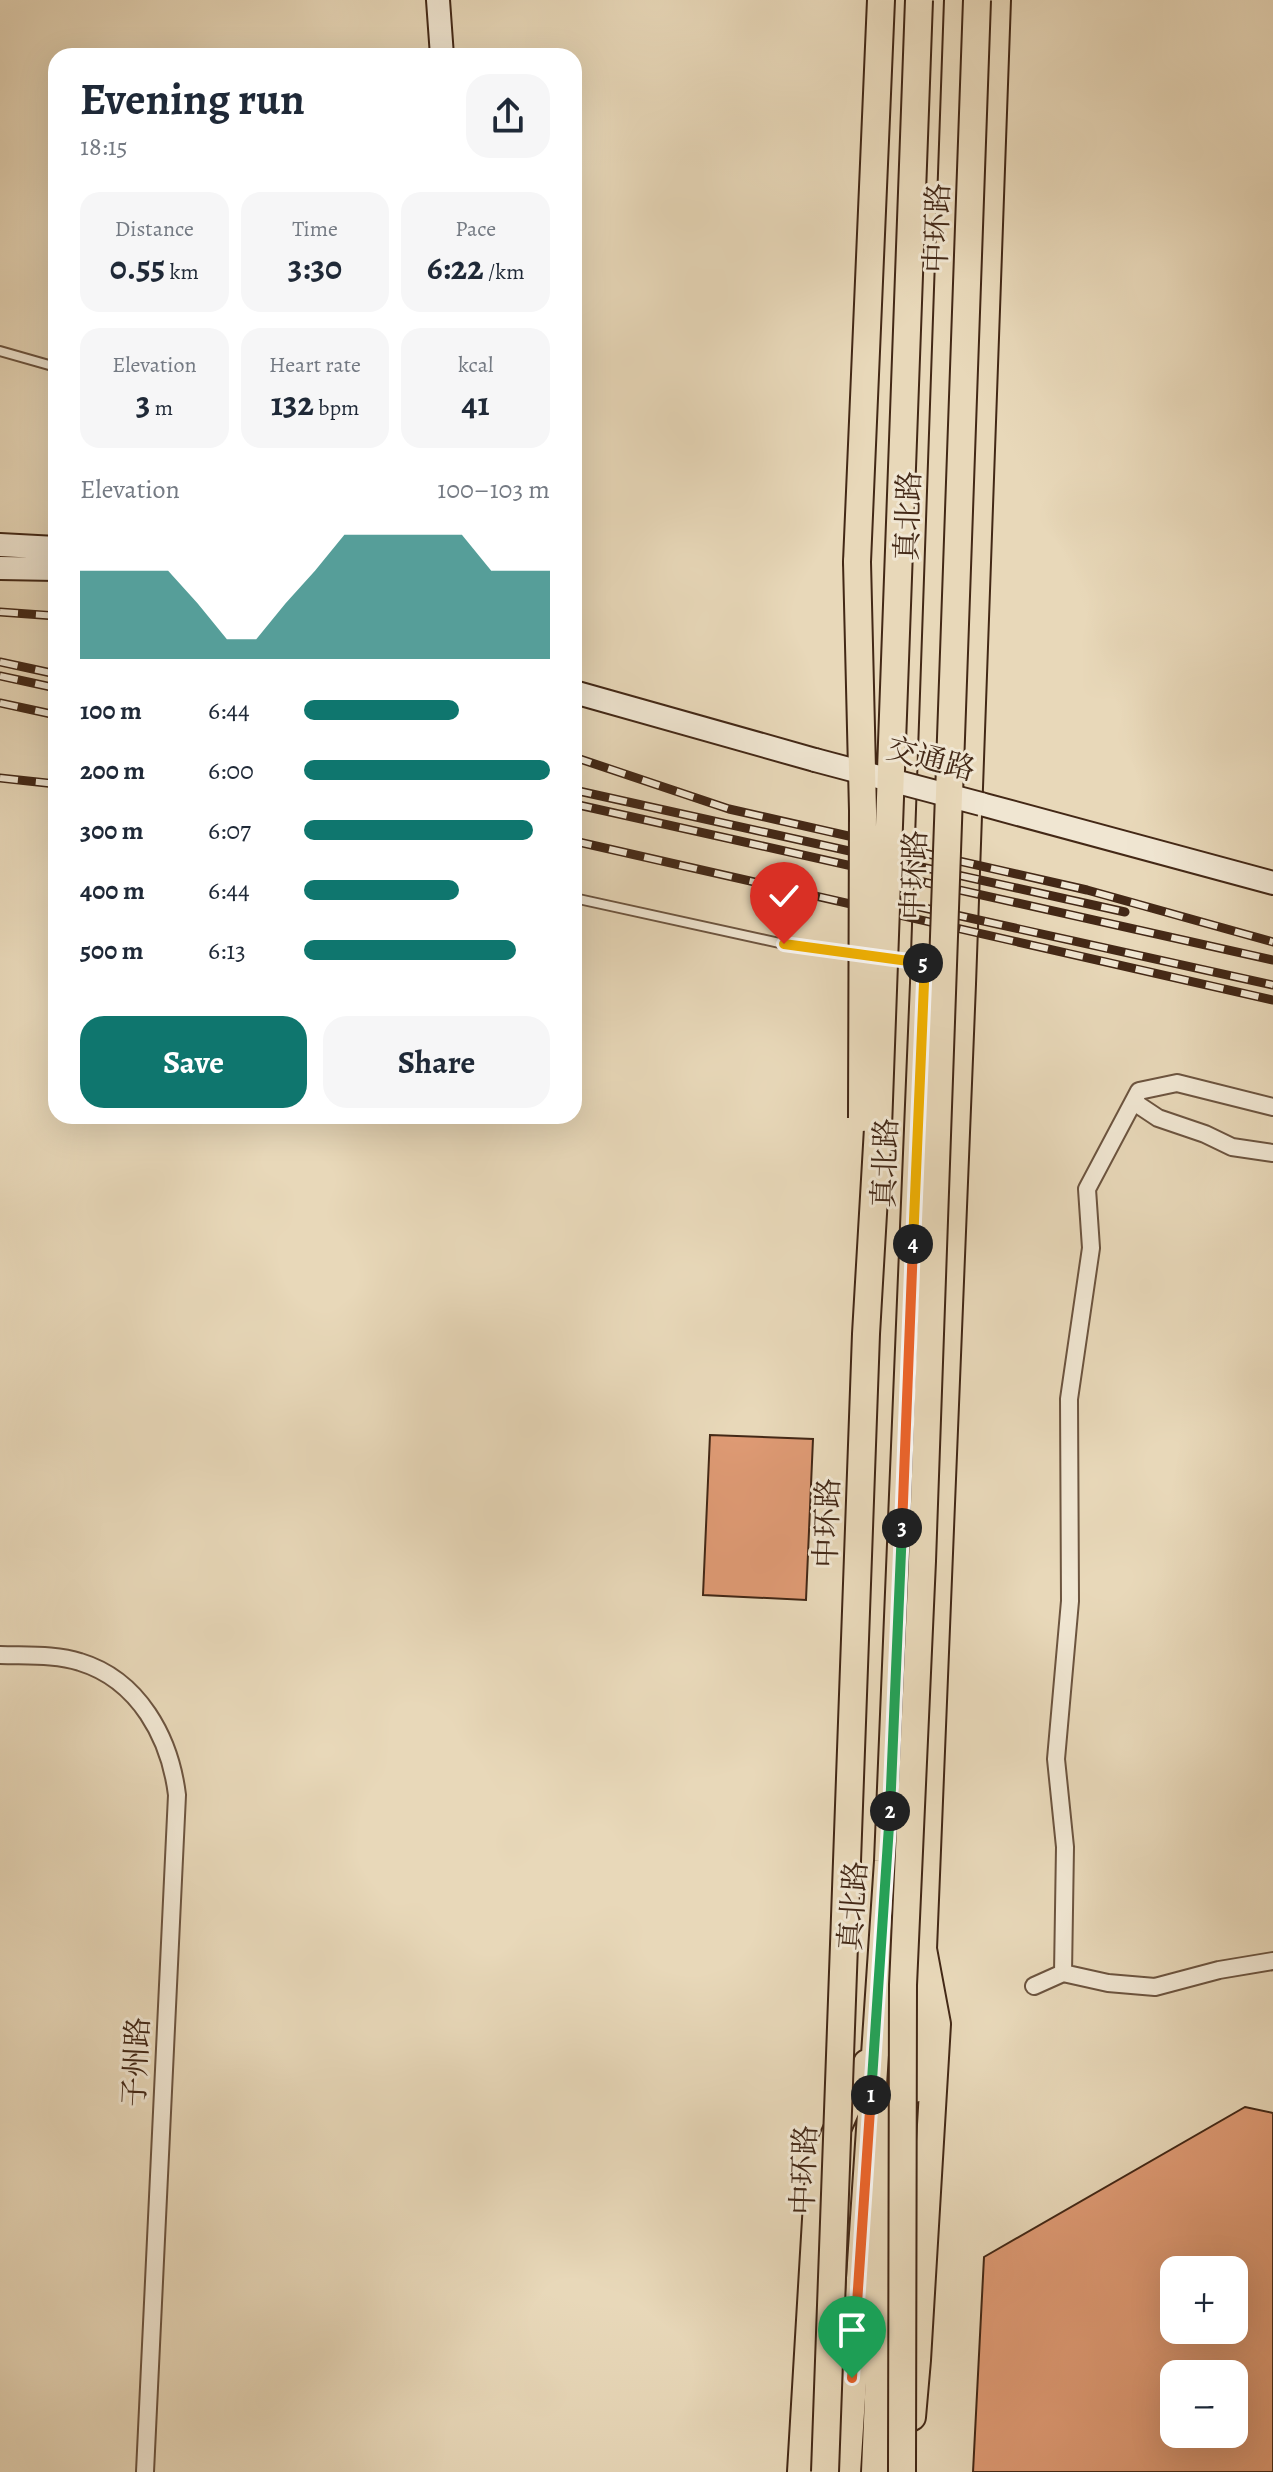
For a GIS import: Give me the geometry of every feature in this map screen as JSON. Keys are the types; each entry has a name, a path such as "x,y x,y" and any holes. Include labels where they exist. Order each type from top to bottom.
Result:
{"main road":[{"path":"438,0 441,48"},
{"path":"866,1334 862,1113 863,811 857,562 881,0"},
{"name":"中环路","path":"825,2472 919,0"},
{"name":"真北路","path":"847,2472 888,1861 925,963 958,0"},
{"name":"中环路","path":"875,2472 887,2171 903,1985 922,1561 977,0"},
{"path":"890,2472 923,1949 997,0"},
{"path":"0,545 48,548"},
{"path":"0,568 48,569"},
{"name":"交通路","path":"582,694 1273,883"},
{"path":"904,2472 917,2360 937,2024 923,1949"},
{"path":"903,1985 904,2472"},
{"path":"801,2472 819,2169 875,2045"}],"street":[{"path":"1063,1973 1065,1847 1056,1759 1070,1601 1069,1399 1091,1248 1087,1189 1139,1091 1177,1083 1273,1107"},
{"path":"1134,1102 1158,1118 1232,1147 1273,1153"},
{"name":"子州路","path":"0,1655 46,1656 79,1661 111,1675 144,1707 163,1737 174,1767 177,1795 145,2472"},
{"path":"1034,1986 1063,1973 1108,1983 1155,1987 1219,1970 1273,1961"}],"lane":[{"path":"0,351 48,365"},
{"path":"582,900 784,944 925,963"}],"building":[{"path":"710,1435 813,1439 806,1600 703,1595"},
{"path":"1245,2107 1273,2113 1273,2472 973,2472 984,2257"}],"railway":[{"path":"0,612 48,615"},
{"path":"0,662 48,672"},
{"path":"0,676 48,686"},
{"path":"0,703 48,713"},
{"path":"582,760 729,809 1087,890 1273,942"},
{"path":"0,778 48,783"},
{"path":"582,792 1125,912"},
{"path":"582,806 1273,960"},
{"path":"582,843 1273,1000"},
{"path":"879,898 1273,985"}],"route":[{"path":"784,944 925,963 888,1861 852,2378"}]}
